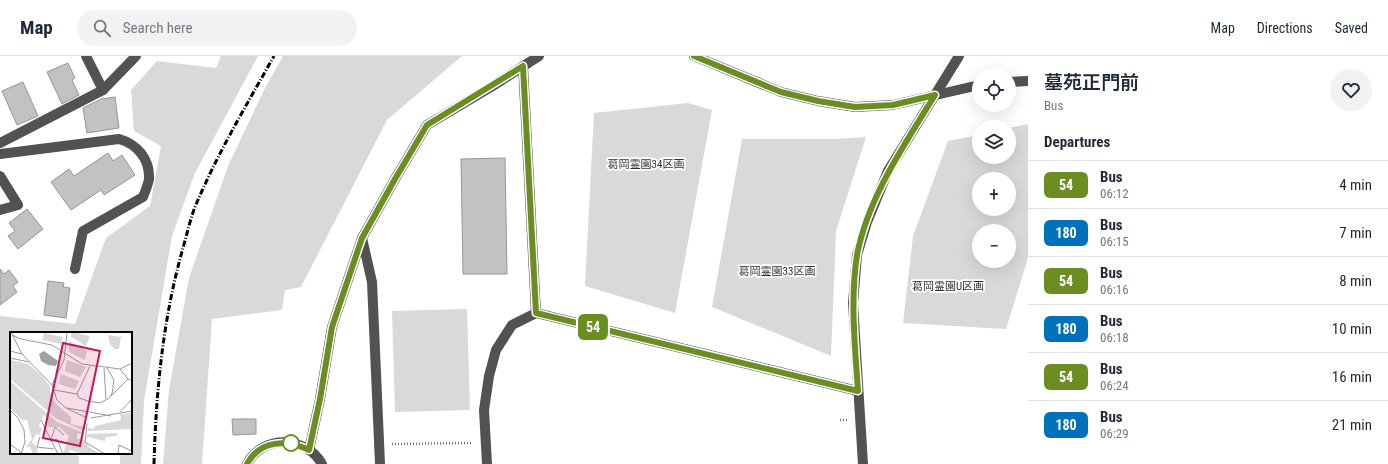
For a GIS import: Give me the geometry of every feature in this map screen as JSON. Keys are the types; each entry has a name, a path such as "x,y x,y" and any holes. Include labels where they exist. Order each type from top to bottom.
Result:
{"street":[{"path":"86,56 103,90"},
{"path":"0,144 103,90 136,56"},
{"path":"309,450 320,399 332,327 362,238 427,125 539,56"},
{"path":"694,56 781,92 818,101 855,107 893,105 972,87"},
{"path":"862,464 853,303 857,255 867,222 888,171 958,56"},
{"path":"523,66 536,313"},
{"path":"1016,82 1028,81"},
{"path":"0,154 119,139 131,142 146,159 149,179 143,197 83,231 76,269"},
{"path":"0,176 18,205 0,210"},
{"path":"362,238 372,282 380,464"},
{"path":"487,464 484,410 489,376 496,350 512,325 536,313 858,391"},
{"path":"247,464 259,450 271,444 284,442 297,444 309,450 322,464"}],"path":[{"path":"380,444 485,443"}],"green space":[{"path":"221,56 258,56 195,173 172,236 144,401 141,464 120,464 120,454 132,454 132,332 10,332 10,454 70,454 79,456 79,464 0,464 0,316 75,324 106,238 150,206 161,146 134,131 131,90 157,61 216,68"},
{"path":"283,56 462,56 387,120 301,287 285,290 282,310 212,319 202,464 163,464 169,390 189,278 228,166 264,90"},
{"name":"葛岡霊園34区画","path":"688,103 712,110 675,313 585,286 594,113"},
{"name":"葛岡霊園U区画","path":"1028,124 1028,258 1006,329 903,323 913,236 948,141 972,136 972,164 1016,164 1016,127"},
{"name":"葛岡霊園33区画","path":"866,137 836,231 831,356 712,307 742,139 835,139"},
{"path":"467,309 470,410 395,412 392,311"}],"building":[{"path":"68,63 75,78 72,80 79,95 62,104 47,72"},
{"path":"23,82 38,116 17,125 2,91"},
{"path":"115,97 119,128 87,133 83,108 101,99"},
{"path":"108,153 113,161 122,155 135,175 104,195 101,190 71,210 51,182 69,169 74,176"},
{"path":"505,158 507,274 463,274 461,159"},
{"path":"27,209 43,229 18,249 8,236 15,231 9,223"},
{"path":"0,269 4,274 9,270 18,282 13,286 17,292 0,305"},
{"path":"48,281 64,283 63,287 70,288 66,318 44,315"},
{"path":"232,419 256,419 256,434 233,435"}],"railway":[{"path":"154,464 159,382 170,301 190,222 204,187 232,130 274,56"}],"bus line":[{"name":"54","path":"247,464 259,450 271,444 284,442 297,444 309,450 320,399 332,327 362,238 427,125 523,66 536,313 858,391 853,303 857,255 867,222 888,171 935,95 893,105 855,107 818,101 781,92 694,56"}]}
